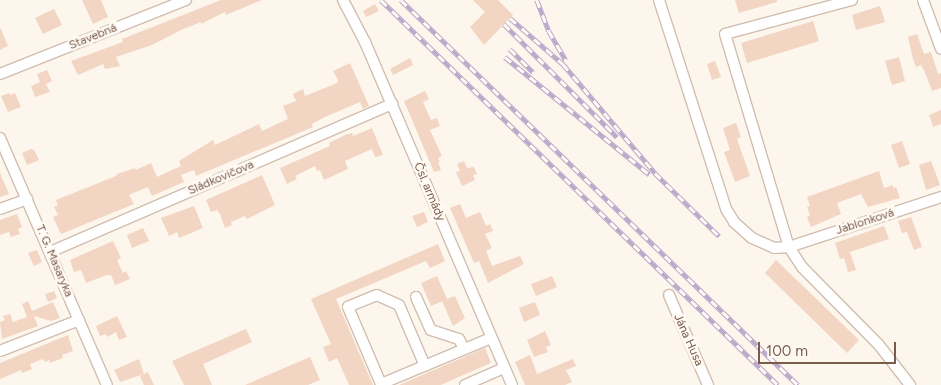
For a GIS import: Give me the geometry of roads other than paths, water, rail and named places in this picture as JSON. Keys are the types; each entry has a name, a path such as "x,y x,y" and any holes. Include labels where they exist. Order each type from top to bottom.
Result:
{"street":[{"name":"Stavebná","path":"0,74 186,0"},
{"name":"Čsl. armády","path":"344,0 365,42 512,385"},
{"path":"659,0 726,209 734,222 752,238 774,248 789,247"},
{"path":"852,0 725,34 789,247 802,267 879,345 910,385"},
{"path":"924,0 941,49"},
{"name":"Sládkovičova","path":"50,252 392,104"},
{"name":"T. G. Masaryka","path":"0,138 107,385"},
{"name":"Jablonková","path":"789,247 941,197"},
{"path":"0,210 27,199"},
{"path":"425,366 399,305 377,295 348,306 381,384 425,366 491,338"},
{"name":"Jána Husa","path":"669,296 708,385"},
{"path":"416,298 431,330 460,339 464,349"},
{"path":"0,351 79,320"},
{"path":"464,385 504,368"}],"railway":[{"path":"381,0 778,385"},
{"path":"401,0 798,385"},
{"path":"537,0 549,31 566,61"},
{"path":"510,18 563,64 655,173 719,236"},
{"path":"504,24 617,137"},
{"path":"510,49 533,72"},
{"path":"505,57 649,174"}]}
